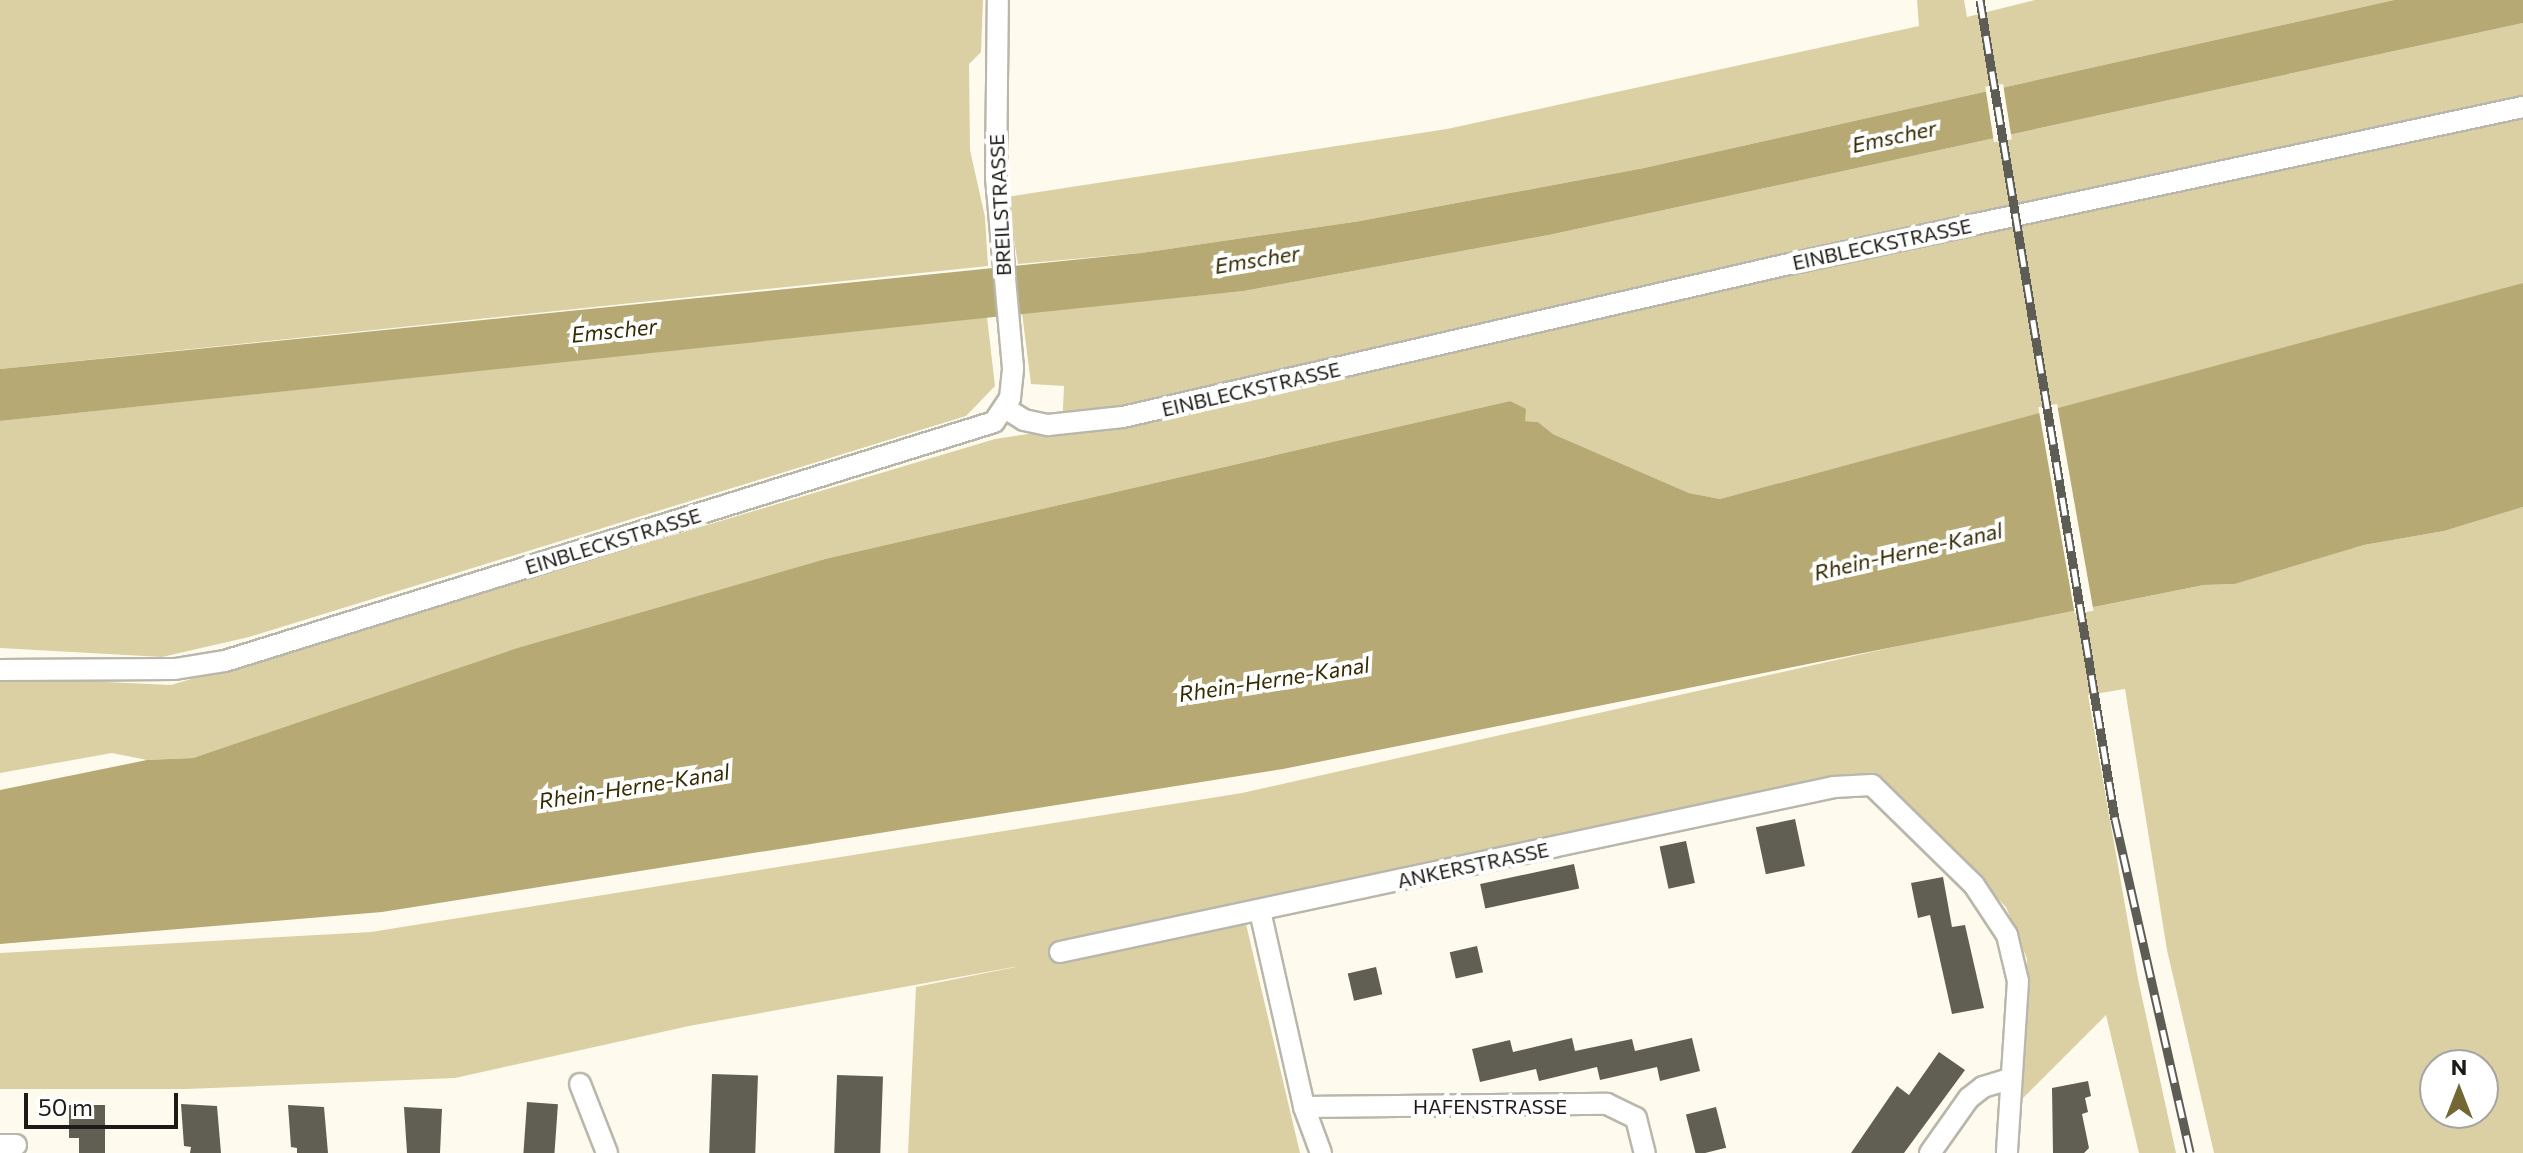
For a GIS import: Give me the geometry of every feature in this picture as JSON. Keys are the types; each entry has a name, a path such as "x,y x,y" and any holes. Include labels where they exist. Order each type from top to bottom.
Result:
{"street":[{"name":"BREILSTRASSE","path":"998,0 1000,233 1013,384 1005,408"},
{"name":"EINBLECKSTRASSE","path":"0,670 175,669 225,661 977,429 994,422 1005,408 1024,420 1048,425 1123,417 1780,266 2523,107"},
{"name":"ANKERSTRASSE","path":"1060,952 1860,782 1882,791 1974,885 2007,935 2018,981 2007,1153"},
{"path":"1260,911 1304,1107 1321,1153"},
{"path":"1930,1153 1969,1098 1983,1087 2010,1079"},
{"path":"580,1084 607,1153"},
{"name":"HAFENSTRASSE","path":"1304,1107 1607,1104 1636,1118 1645,1153"}],"shaded area":[{"path":"0,0 983,0 981,52 969,64 970,150 985,217 988,266 0,369"},
{"path":"1917,0 1964,0 1967,17 2035,0 2394,0 1644,168 1360,221 1141,253 1018,264 1007,197 1447,129 1919,26"},
{"path":"2523,23 2523,283 2505,289 1720,499 1689,493 1553,434 1538,422 1525,421 1510,401 825,559 517,648 193,758 147,760 112,753 0,773 0,677 171,685 995,439 1062,429 1064,386 1031,384 1022,313 1244,291 1549,235"},
{"path":"987,317 995,386 966,416 249,637 162,657 0,648 0,421"},
{"path":"2523,507 2523,1153 2214,1153 2167,950 2125,689 2088,695 2138,979 2176,1153 2139,1153 2106,1015 2018,1103 2027,959 2006,907 1889,786 1865,776 1259,902 1246,924 1300,1153 908,1153 916,987 1020,966 689,1026 455,1078 186,1089 0,1089 0,953 371,932 1242,793 1907,644 2204,585 2235,584 2364,545 2444,531"}],"water":[{"name":"Emscher","path":"2394,0 2523,0 2523,23 1549,235 1244,291 0,421 0,369 1141,253 1360,221 1644,168"},
{"name":"Rhein-Herne-Kanal","path":"2523,283 2523,507 2444,531 2364,545 2235,584 2204,585 1283,769 382,912 0,944 0,790 147,760 193,758 517,648 825,559 1510,401 1526,409 1525,421 1538,422 1553,434 1689,493 1720,499"}],"pier":[{"path":"2003,84 2012,139 1994,142 1985,87"},
{"path":"2057,404 2093,611 2075,614 2038,407"}],"building":[{"path":"1795,819 1805,866 1766,874 1756,827"},
{"path":"1686,841 1695,883 1669,889 1660,847"},
{"path":"1574,864 1579,888 1485,908 1480,884"},
{"path":"1943,877 1952,927 1965,925 1984,1008 1952,1014 1930,915 1918,918 1911,883"},
{"path":"1477,946 1483,972 1456,979 1450,952"},
{"path":"1376,967 1382,994 1354,1001 1348,974"},
{"path":"1572,1038 1575,1051 1632,1039 1635,1051 1692,1038 1700,1071 1660,1081 1657,1067 1600,1080 1597,1067 1539,1081 1536,1069 1480,1082 1472,1049 1510,1040 1513,1052"},
{"path":"1939,1052 1965,1070 1904,1153 1851,1153 1897,1086 1909,1095"},
{"path":"712,1074 758,1076 755,1153 709,1153"},
{"path":"837,1075 883,1077 880,1153 834,1153"},
{"path":"2088,1081 2091,1096 2085,1098 2088,1112 2082,1114 2089,1148 2084,1153 2053,1153 2052,1088"},
{"path":"527,1102 558,1104 555,1153 523,1153"},
{"path":"181,1104 217,1106 221,1153 190,1153 191,1147 184,1146"},
{"path":"69,1105 105,1105 105,1153 79,1153 79,1138 69,1138"},
{"path":"288,1105 324,1107 328,1153 297,1153 297,1148 291,1147"},
{"path":"404,1107 442,1109 440,1153 407,1153"},
{"path":"1716,1107 1726,1148 1696,1153 1686,1114"}],"railway":[{"path":"1980,0 2115,819 2190,1153"}]}
